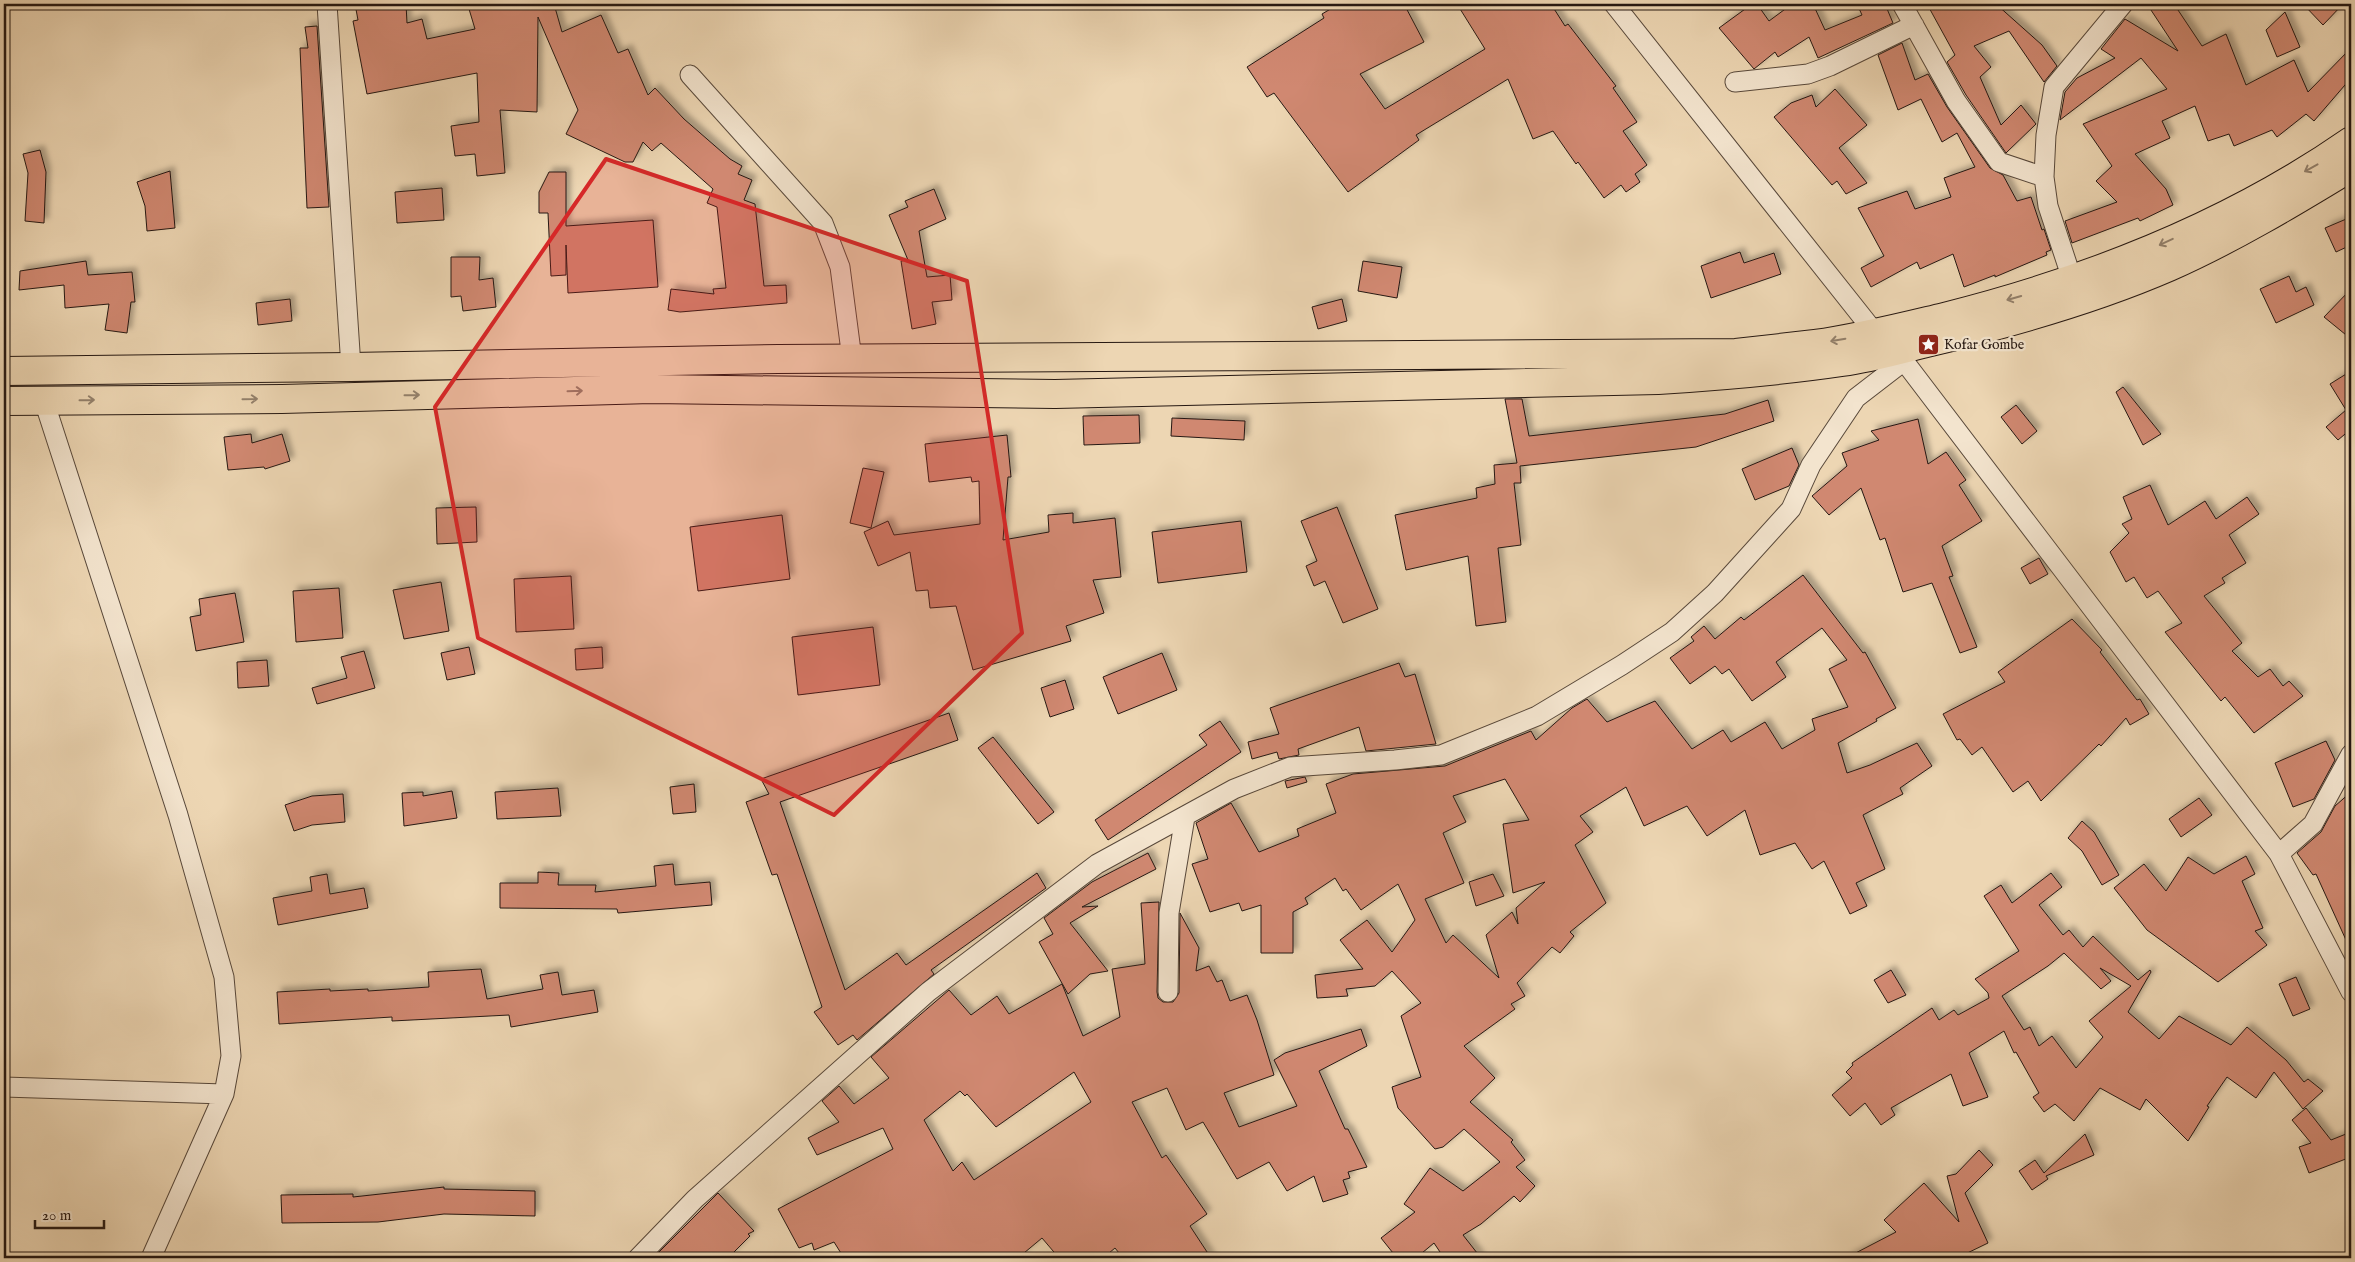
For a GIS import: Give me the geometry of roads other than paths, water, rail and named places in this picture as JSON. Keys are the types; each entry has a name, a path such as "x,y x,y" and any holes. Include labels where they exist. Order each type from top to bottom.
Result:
{"highway":[{"path":"4,371 852,359 1736,353 1816,344 1875,333 1982,307 2072,279 2156,247 2221,216 2318,164 2351,142"},
{"path":"4,401 282,399 652,389 1055,394 1658,380 1726,376 1902,355 2098,294 2167,267 2223,241 2351,168"}],"street":[{"path":"327,4 351,367"},
{"path":"1614,4 1875,333"},
{"path":"1902,4 1956,101 1998,162 2044,177"},
{"path":"2072,279 2048,206 2044,177 2046,135 2054,87 2123,4"},
{"path":"1735,82 1808,74 1838,62 1914,25"},
{"path":"690,74 823,223 840,268 852,359"},
{"path":"638,1258 695,1199 928,992 1097,864 1234,789 1290,767 1441,755 1537,716 1622,666 1672,632 1715,594 1791,509 1811,465 1856,398 1902,355 2279,854 2351,992"},
{"path":"44,401 178,815 224,977 231,1056 224,1094 151,1258"},
{"path":"2279,854 2313,824 2351,754"},
{"path":"1168,992 1169,912 1185,817"},
{"path":"4,1087 224,1094"}],"place":[{"name":"Kofar Gombe","path":"1928,344"}]}
